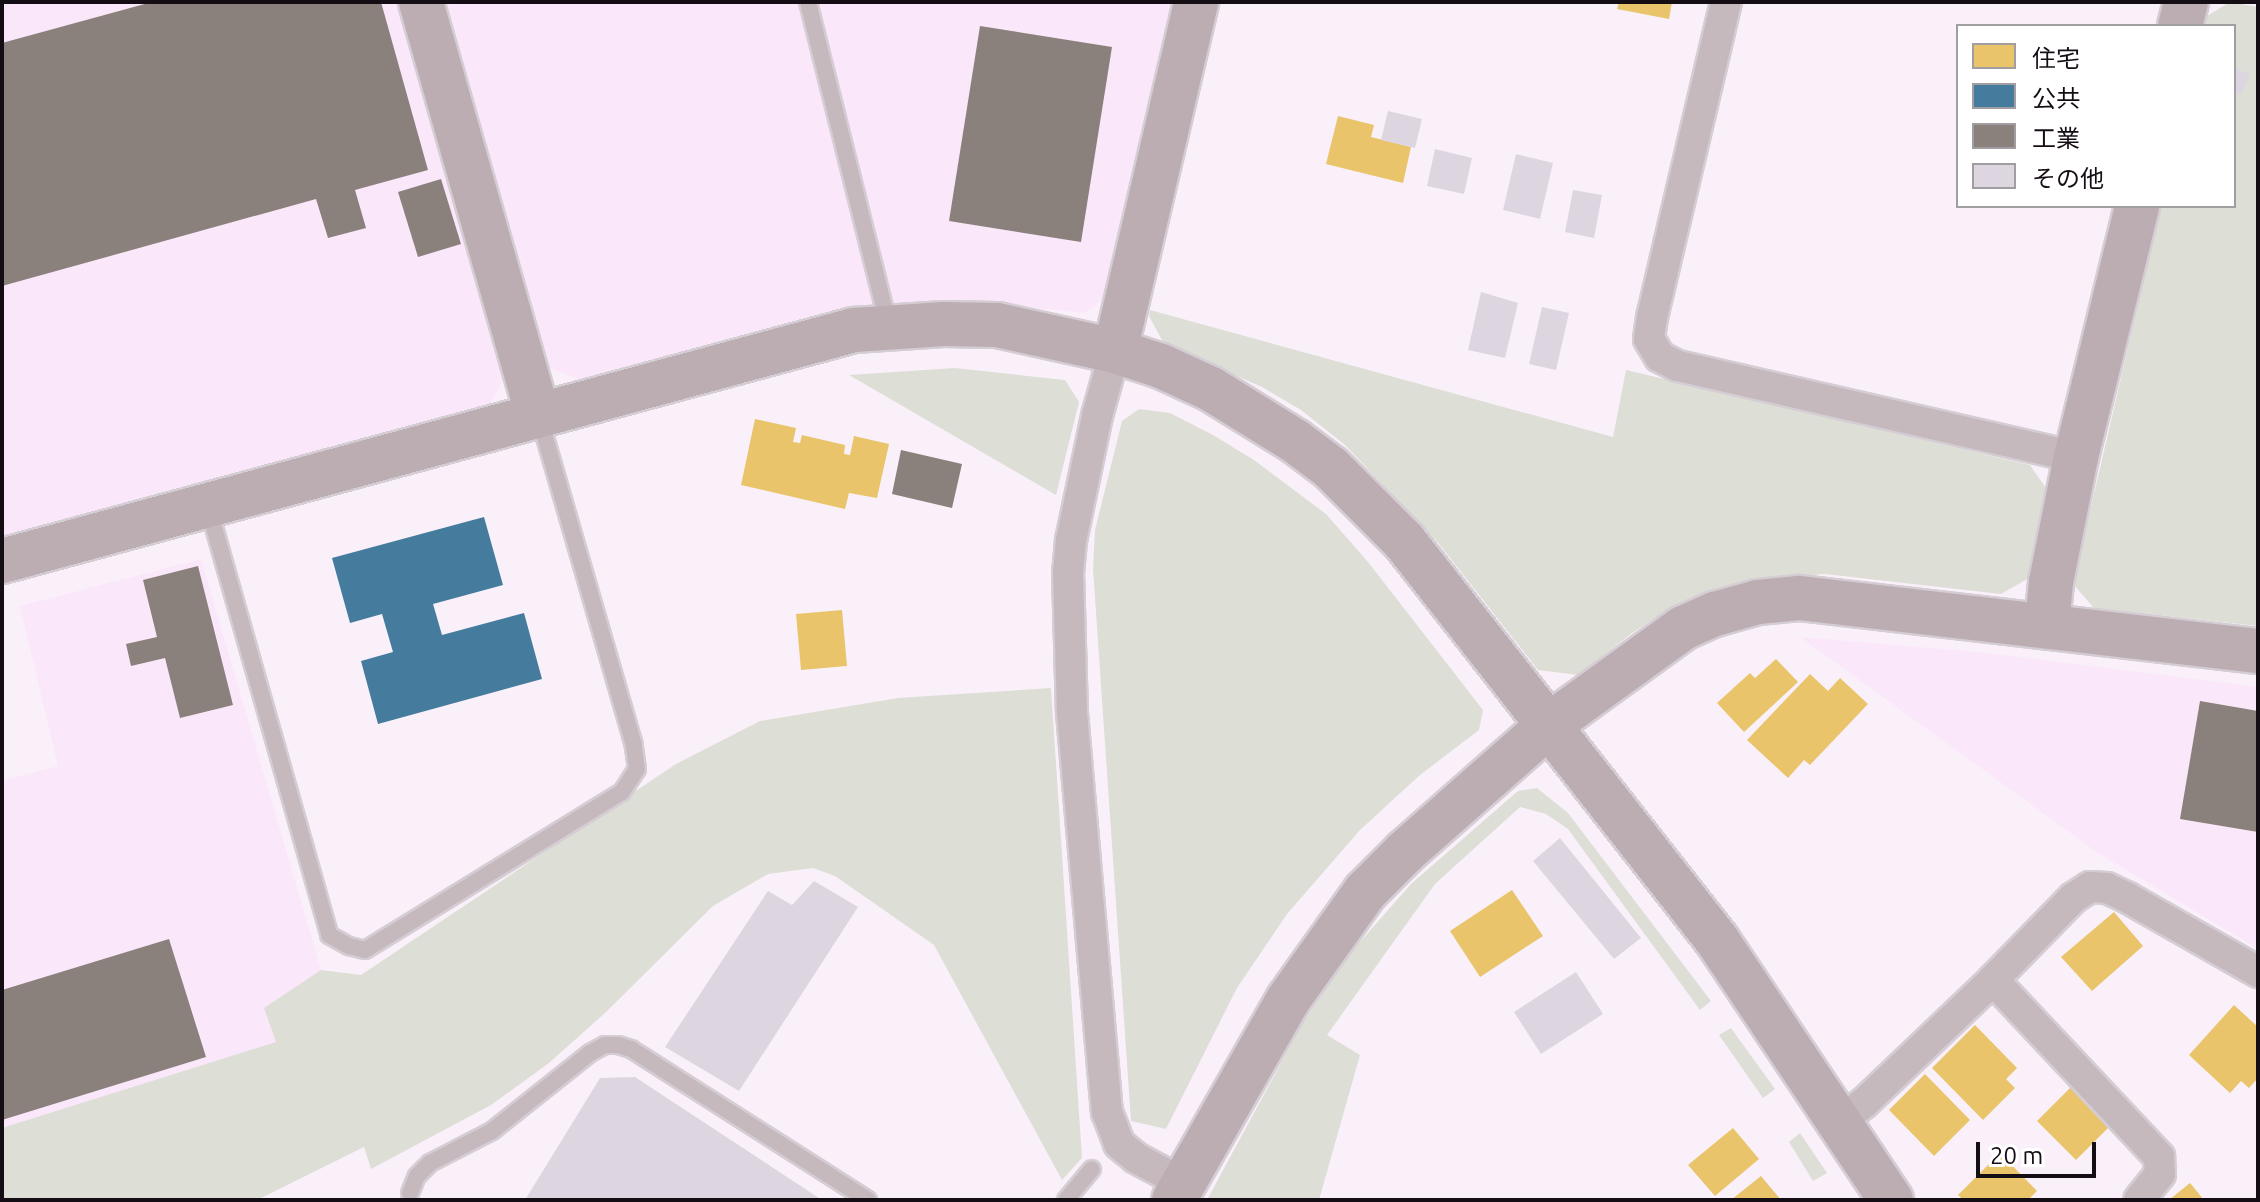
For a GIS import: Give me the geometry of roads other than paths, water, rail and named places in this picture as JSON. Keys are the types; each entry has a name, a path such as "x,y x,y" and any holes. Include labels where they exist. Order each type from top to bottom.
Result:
{"street":[{"path":"421,2 538,415"},
{"path":"1196,2 1097,416 1071,540 1068,572 1072,713 1107,1112 1119,1144 1180,1192 1288,1000 1365,892 1405,852 1549,725 1683,628 1715,614 1758,602 1799,598 2258,651"},
{"path":"1726,2 1652,317 1649,339 1660,357 1678,366 2076,457"},
{"path":"2180,24 2186,2"},
{"path":"2047,625 2051,582 2076,457 2137,208"},
{"path":"2,561 854,330 997,325 1115,351 1161,366 1257,415 1331,468 1404,541 1717,940 1891,1200"},
{"path":"1840,1121 1864,1103 1993,980 2073,898 2090,887 2107,888 2128,898 2258,972"},
{"path":"1993,980 2159,1157 2160,1174 2139,1200"}],"lane":[{"path":"808,2 889,328"},
{"path":"207,505 329,935 349,946 365,950 622,792 637,769 633,742 538,415"},
{"path":"410,1193 417,1176 430,1163 492,1131 590,1053 605,1045 618,1045 631,1049 868,1200"},
{"path":"1066,1200 1092,1169"}]}
